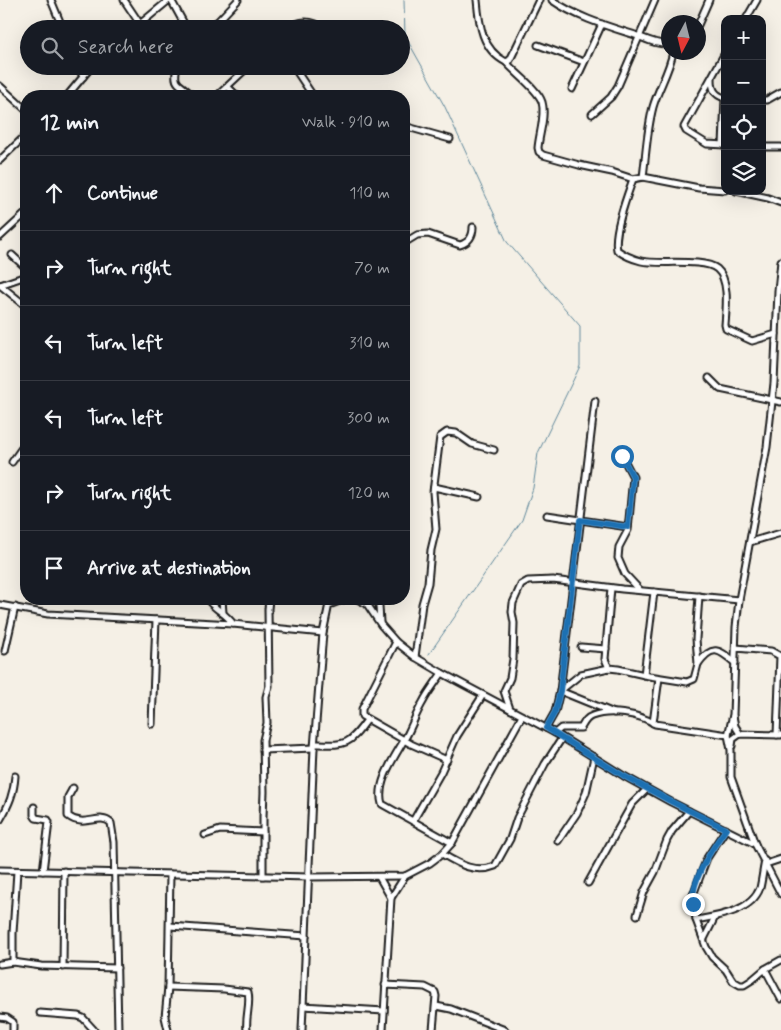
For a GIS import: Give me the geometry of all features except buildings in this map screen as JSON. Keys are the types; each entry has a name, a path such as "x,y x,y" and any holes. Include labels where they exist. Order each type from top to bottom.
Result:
{"street":[{"path":"51,0 59,20"},
{"path":"124,0 137,20"},
{"path":"145,20 170,0 182,20"},
{"path":"219,20 238,0"},
{"path":"476,0 485,43 494,54 506,62 514,73 530,86 542,103 539,152 542,155 633,179 643,177 692,187 721,190"},
{"path":"506,62 510,60 539,0"},
{"path":"552,0 602,24 652,42 661,43"},
{"path":"592,114 611,97 618,86 655,0"},
{"path":"703,15 710,0"},
{"path":"748,15 757,0"},
{"path":"572,89 602,24"},
{"path":"538,45 584,62"},
{"path":"643,177 648,146 647,137 653,106 672,60"},
{"path":"721,60 684,127 684,129 706,144 721,145"},
{"path":"176,75 177,84 187,90"},
{"path":"224,90 240,75"},
{"path":"299,75 309,90"},
{"path":"712,76 715,94 721,96"},
{"path":"72,90 83,77"},
{"path":"0,86 20,104"},
{"path":"228,87 231,90"},
{"path":"766,100 781,92"},
{"path":"410,128 450,139"},
{"path":"0,160 20,141"},
{"path":"766,147 781,147"},
{"path":"0,150 6,155"},
{"path":"633,179 616,238 617,250 642,261 695,263 718,270 723,279 727,298 726,328 752,341 776,334"},
{"path":"754,195 781,203"},
{"path":"0,237 20,219"},
{"path":"410,239 417,235 428,234 460,245 469,240 473,234 472,227"},
{"path":"12,255 20,262"},
{"path":"781,261 774,383 767,447 739,600 733,715 728,735 731,777 755,844 781,894"},
{"path":"0,285 20,278"},
{"path":"0,285 20,301"},
{"path":"710,378 720,389 781,402"},
{"path":"774,383 781,383"},
{"path":"546,728 555,712 560,691 595,401"},
{"path":"415,657 422,604 428,583 431,550 436,530 434,487 440,437 444,433 456,433 472,444 494,450"},
{"path":"12,462 20,451"},
{"path":"622,456 633,477 628,527 626,537 619,547 618,558 625,574 639,590"},
{"path":"434,487 479,498"},
{"path":"546,515 628,527"},
{"path":"750,542 781,533"},
{"path":"510,710 504,691 510,678 512,659 513,603 521,585 528,581 573,582 611,588 739,600"},
{"path":"609,668 605,659 611,588"},
{"path":"644,675 654,592"},
{"path":"560,691 582,674 609,668 659,678 691,681 696,675 698,664 696,639 698,596"},
{"path":"0,605 48,614 233,624 324,633"},
{"path":"211,605 230,619 233,624"},
{"path":"222,605 222,613"},
{"path":"263,876 263,740 267,714 266,697 269,686 268,605"},
{"path":"302,1030 314,746 324,633 329,605"},
{"path":"367,605 380,625 396,642 415,657 555,733 647,789 755,844"},
{"path":"379,605 380,625"},
{"path":"5,651 15,607"},
{"path":"152,724 156,620"},
{"path":"396,642 362,709 362,716 404,740 447,760"},
{"path":"581,647 606,649"},
{"path":"730,750 733,739 740,734 779,735 780,656 765,650 736,648"},
{"path":"698,664 705,654 712,651 719,651 735,663"},
{"path":"442,673 423,701 404,740 392,759 382,785 381,801 382,804 452,843"},
{"path":"653,723 659,678"},
{"path":"560,691 614,713 647,719 653,723 728,735"},
{"path":"413,820 447,760 457,736 483,695"},
{"path":"555,733 560,728 581,728 587,719 592,716 614,713"},
{"path":"733,715 735,726 740,734"},
{"path":"0,870 308,877 405,876 430,863 452,843 522,716"},
{"path":"263,750 348,742 354,738 367,720"},
{"path":"442,854 479,870 495,866 510,839 517,818 545,764 562,738"},
{"path":"558,841 577,813 586,793 594,757"},
{"path":"0,820 8,807 15,776"},
{"path":"73,788 68,797 68,816 81,822 103,819 111,822 114,842 118,1030"},
{"path":"588,883 632,804 647,789"},
{"path":"34,807 36,818 48,820 49,822 43,870"},
{"path":"637,915 644,892 655,872 667,840 689,811"},
{"path":"726,829 707,858 693,895 696,920 706,947 712,957 726,970 733,981 740,985 744,985 765,968 781,960"},
{"path":"204,834 220,830 263,832"},
{"path":"765,862 781,859"},
{"path":"696,920 735,911 753,899 760,888 765,862"},
{"path":"13,962 17,871"},
{"path":"63,967 64,871"},
{"path":"168,1030 165,1017 168,987 170,874"},
{"path":"383,1030 391,898 405,876"},
{"path":"379,877 391,898"},
{"path":"704,939 715,917"},
{"path":"170,926 306,936"},
{"path":"0,964 13,962 63,967 117,968"},
{"path":"765,968 781,1000"},
{"path":"385,985 425,987 432,990 436,996 433,1030"},
{"path":"168,987 248,992 247,1030"},
{"path":"303,1006 384,1011"},
{"path":"436,1006 450,1009 505,1030"},
{"path":"40,1013 78,1016 84,1018 94,1030"},
{"path":"0,1017 7,1018 13,1022 13,1030"}],"waterway":[{"path":"404,0 405,20"},
{"path":"410,45 445,107 507,242 580,326 580,366 538,453 533,488 522,520 429,654"}],"route":[{"path":"622,456 629,472 633,474 628,527 580,520 560,691 555,712 546,728 624,776 726,829 707,858 693,895 693,904"}]}
